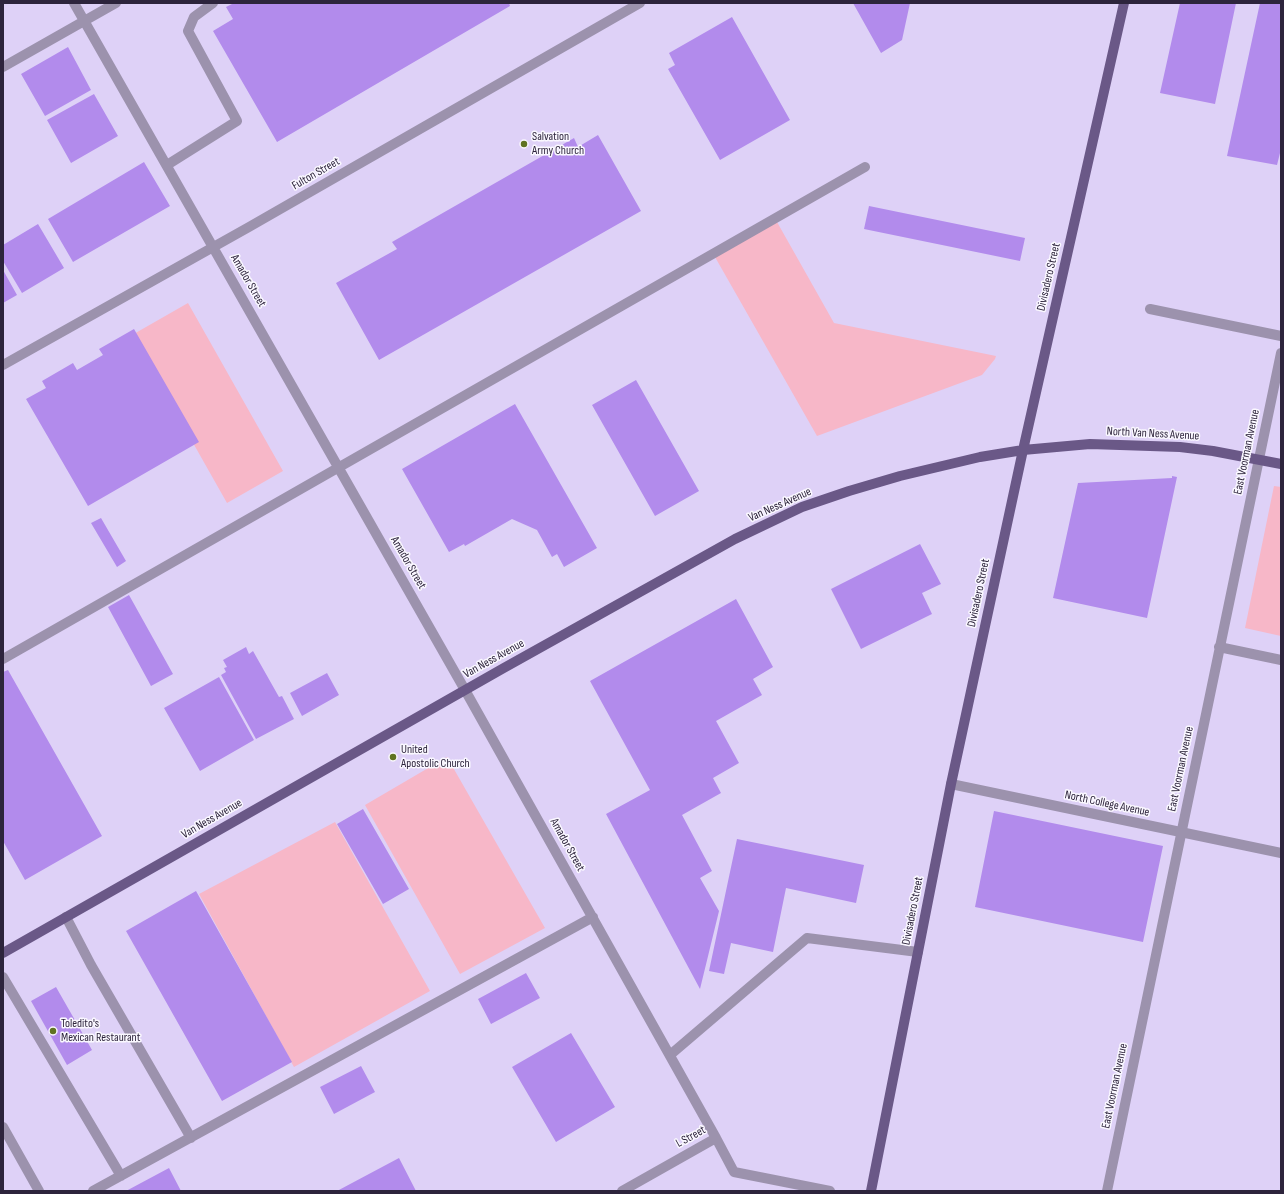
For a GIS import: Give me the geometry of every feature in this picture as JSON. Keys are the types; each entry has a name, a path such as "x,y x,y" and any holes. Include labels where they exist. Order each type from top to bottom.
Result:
{"main road":[{"name":"Divisadero Street","path":"871,1191 951,784 1023,450 1124,3"},
{"name":"North Van Ness Avenue","path":"1023,450 1090,444 1180,447 1213,451 1281,464"},
{"name":"Van Ness Avenue","path":"3,953 465,690 735,539 802,507 849,491 900,476 980,457 1023,450"}],"street":[{"name":"Amador Street","path":"74,3 339,467 716,1138"},
{"path":"3,67 116,3"},
{"path":"167,165 237,121 188,31 194,17 213,3"},
{"name":"Fulton Street","path":"3,365 640,3"},
{"path":"3,659 865,167"},
{"path":"1150,309 1281,336"},
{"name":"East Voorman Avenue","path":"1107,1191 1281,353"},
{"path":"1219,647 1281,660"},
{"name":"North College Avenue","path":"951,784 1281,853"},
{"path":"66,917 91,965 190,1138"},
{"path":"93,1191 593,917"},
{"path":"670,1055 807,938 918,952"},
{"path":"3,977 121,1176"},
{"path":"3,1127 39,1191"},
{"name":"L Street","path":"622,1191 716,1138 734,1172 830,1191"}],"shaded area":[{"path":"777,222 834,323 996,356 995,359 982,375 817,436 715,257"},
{"path":"188,303 283,471 227,503 132,335"},
{"path":"1274,486 1281,487 1281,636 1245,628"},
{"path":"447,757 545,928 460,974 365,805"},
{"path":"335,822 430,991 294,1067 199,894"}],"building":[{"path":"234,3 509,3 510,6 277,142 213,31 233,19 226,7"},
{"path":"853,3 910,3 902,40 881,53"},
{"path":"1180,3 1236,3 1215,104 1160,93"},
{"path":"1260,3 1281,3 1281,149 1277,165 1227,156"},
{"path":"732,17 790,120 720,160 668,69 675,65 669,53"},
{"path":"68,47 91,90 45,116 21,74"},
{"path":"94,94 118,136 71,163 47,120"},
{"path":"598,135 641,211 379,360 336,283 397,249 392,242 574,138 578,147"},
{"path":"144,162 170,206 73,262 48,219"},
{"path":"869,206 1025,238 1020,261 864,229"},
{"path":"38,224 64,268 22,293 3,261 3,245"},
{"path":"3,270 17,295 3,303"},
{"path":"134,329 199,442 88,506 26,399 46,388 42,381 73,363 77,370 103,355 99,349"},
{"path":"636,380 699,491 655,516 592,405"},
{"path":"515,404 597,548 564,567 557,554 552,557 537,530 512,519 465,546 464,544 449,552 402,469"},
{"path":"1172,476 1177,477 1147,618 1053,598 1078,483 1172,478"},
{"path":"101,518 126,561 117,567 91,523"},
{"path":"920,544 941,584 922,593 932,614 861,649 831,589"},
{"path":"129,595 173,674 151,686 108,607"},
{"path":"736,599 773,667 753,679 762,695 716,721 739,763 713,778 721,793 682,815 712,871 700,878 719,911 700,989 606,814 650,790 590,681"},
{"path":"246,647 249,654 253,651 279,697 282,696 294,719 256,739 221,675 226,672 224,668 227,667 223,660"},
{"path":"8,670 102,836 25,880 3,841 3,672"},
{"path":"327,673 339,695 302,716 290,693"},
{"path":"219,677 254,740 200,771 164,708"},
{"path":"363,809 409,889 383,904 337,824"},
{"path":"994,811 1163,846 1143,942 975,907"},
{"path":"737,839 864,865 856,903 786,888 773,952 731,943 724,974 709,971"},
{"path":"196,891 292,1062 222,1101 126,931"},
{"path":"526,973 540,998 491,1024 478,999"},
{"path":"56,987 92,1050 67,1065 31,1001"},
{"path":"571,1033 615,1107 556,1142 512,1067"},
{"path":"361,1066 375,1092 334,1114 320,1087"},
{"path":"399,1158 416,1191 337,1191"},
{"path":"169,1168 181,1191 126,1191"}],"place":[{"name":"Salvation Army Church","path":"524,144"},
{"name":"United Apostolic Church","path":"393,757"},
{"name":"Toledito's Mexican Restaurant","path":"53,1031"}]}
